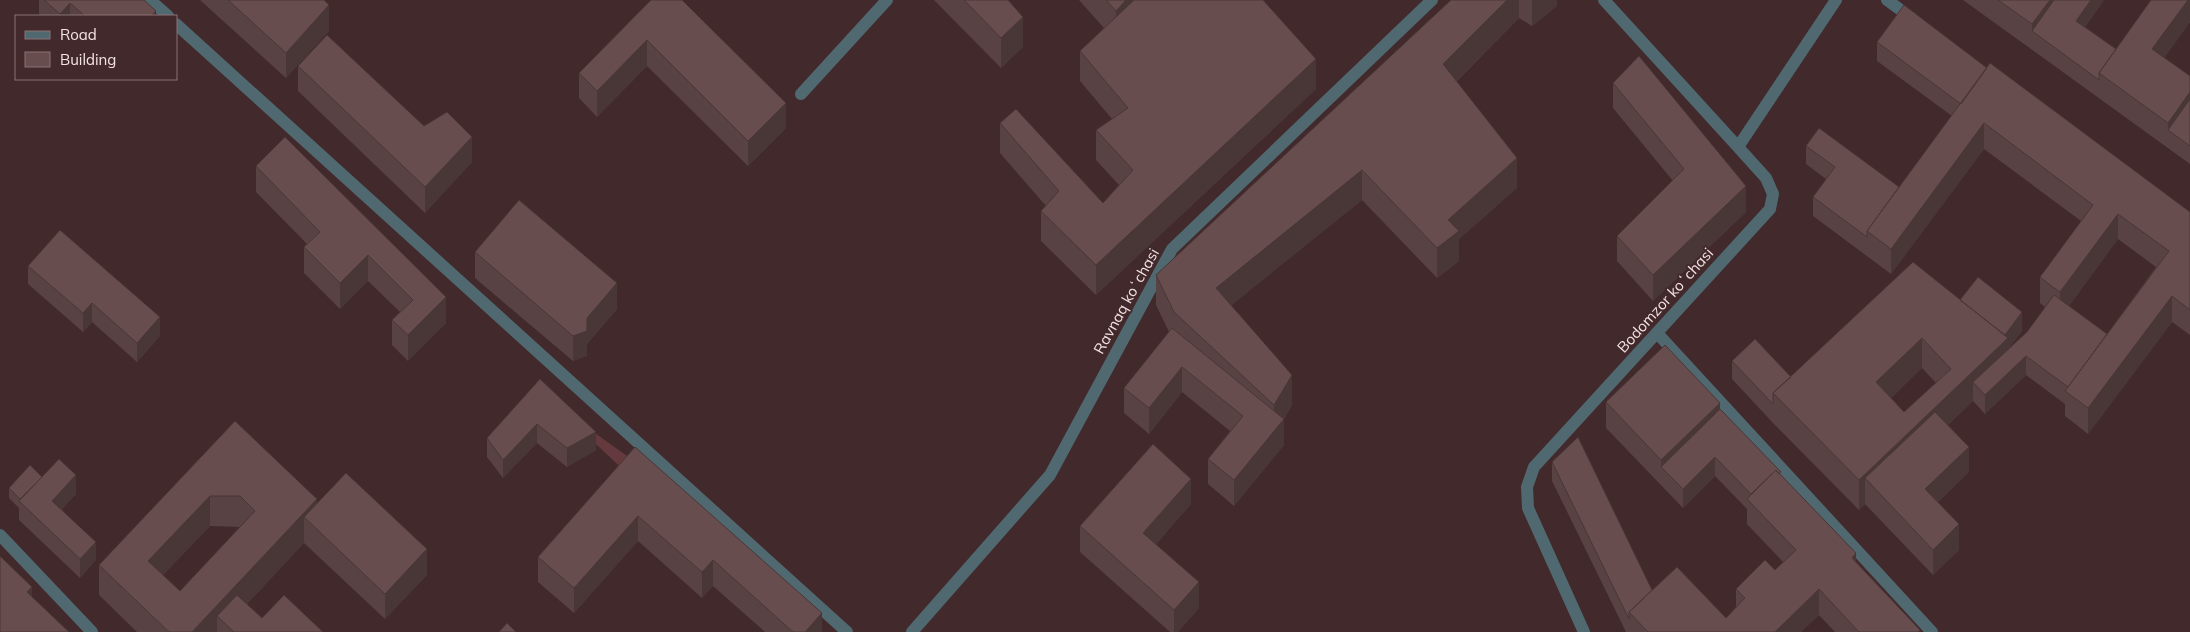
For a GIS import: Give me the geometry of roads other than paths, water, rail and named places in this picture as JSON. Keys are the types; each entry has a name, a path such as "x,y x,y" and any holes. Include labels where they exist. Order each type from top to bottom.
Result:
{"street":[{"path":"150,0 167,15"},
{"path":"801,94 887,0"},
{"name":"Ravnaq koʻchasi","path":"912,632 1050,476 1172,249 1432,0"},
{"name":"Bodomzor koʻchasi","path":"1584,632 1528,508 1527,487 1534,467 1770,209 1773,194 1766,178 1604,0"},
{"path":"1738,147 1836,0"},
{"path":"1887,0 1927,28"},
{"path":"178,26 847,632"},
{"path":"1657,333 1932,632"},
{"path":"0,536 92,632"}]}
